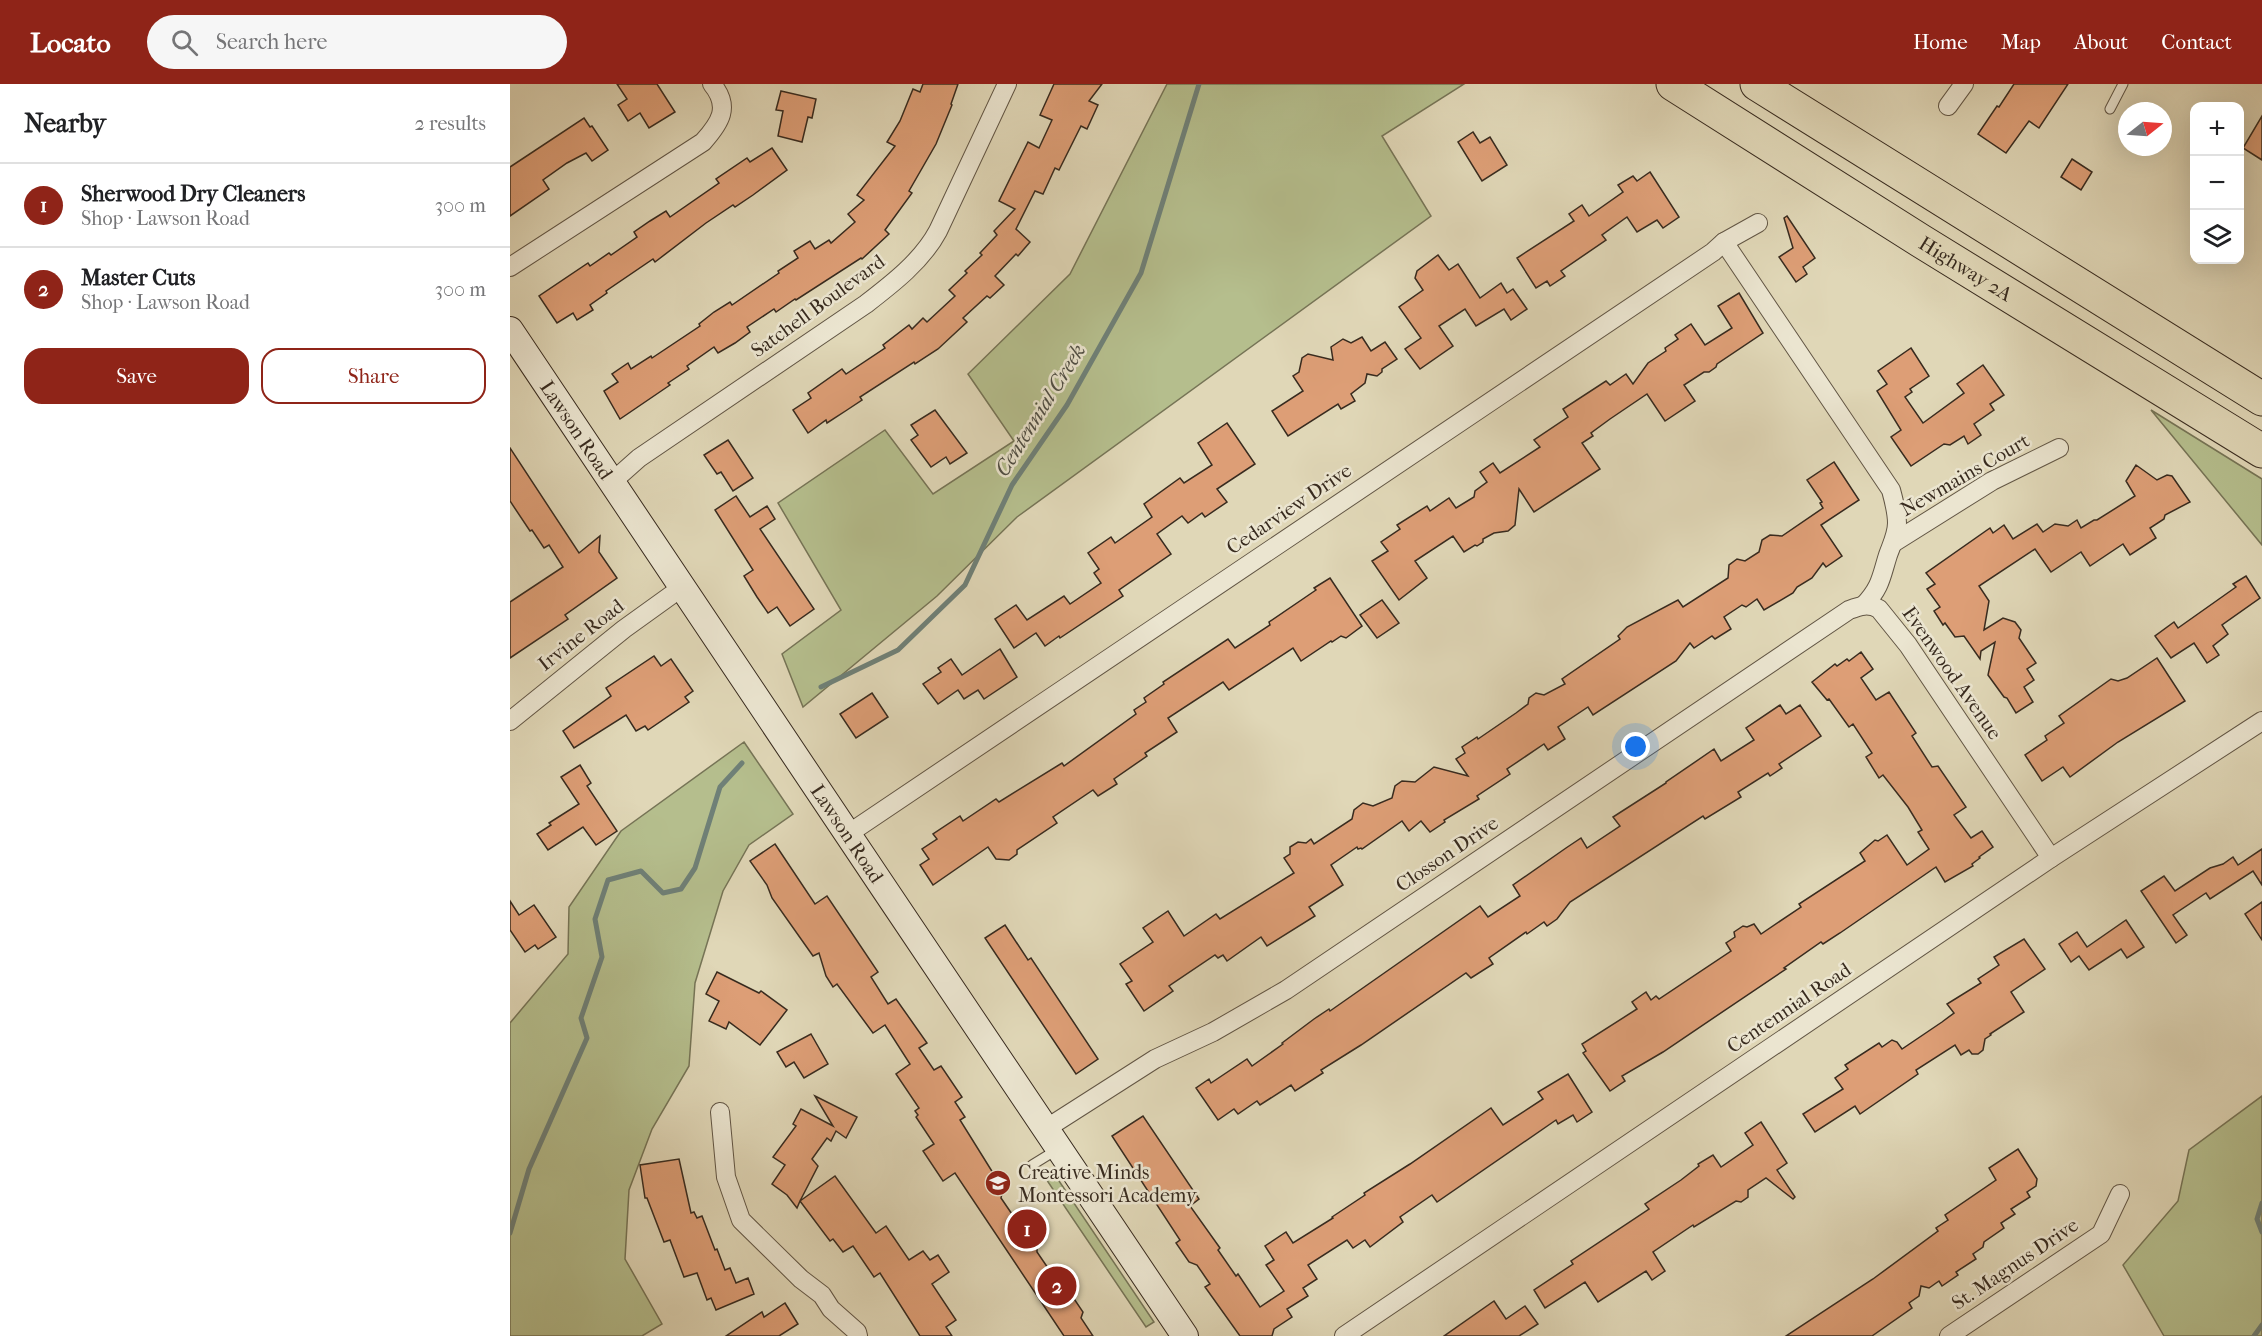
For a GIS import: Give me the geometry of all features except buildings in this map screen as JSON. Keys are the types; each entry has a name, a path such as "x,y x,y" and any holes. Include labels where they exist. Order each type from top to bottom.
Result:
{"highway":[{"name":"Highway 2A","path":"1672,84 2262,451"},
{"path":"1757,84 2262,399"}],"street":[{"path":"510,267 703,142 717,127 722,114 721,101 712,84"},
{"name":"Satchell Boulevard","path":"612,482 639,458 866,304 925,251 938,231 1007,84"},
{"path":"1948,106 1964,84"},
{"name":"Cedarview Drive","path":"848,834 1713,252 1724,242 1758,223"},
{"path":"1724,242 1891,490 1897,524 1893,543 1882,581 1875,594 1864,605"},
{"name":"Lawson Road","path":"510,330 923,949 1185,1336"},
{"name":"Newmains Court","path":"1893,543 1992,481 2059,448"},
{"name":"Irvine Road","path":"510,721 598,649 681,588"},
{"name":"Evenwood Avenue","path":"1864,605 1879,609 1908,645 2051,858"},
{"name":"Closson Drive","path":"1053,1138 1155,1059 1213,1032 1286,990 1849,609 1864,605"},
{"name":"Centennial Road","path":"1344,1336 2051,858 2262,721"},
{"path":"720,1112 726,1177 741,1220 801,1279 822,1295 831,1309 857,1332 858,1336"},
{"name":"St. Magnus Drive","path":"1948,1336 2101,1234 2120,1194"}],"lane":[{"path":"2110,109 2123,84"},
{"path":"1032,1166 1053,1138"}],"green space":[{"path":"1167,84 1464,84 1382,136 1431,216 1017,517 937,596 803,707 782,654 841,610 778,503 885,430 933,494 1014,441 968,374 1070,274"},
{"path":"2151,410 2262,479 2262,545"},
{"path":"744,742 793,814 749,845 723,891 695,983 689,1066 652,1129 629,1190 625,1259 662,1324 642,1336 510,1336 510,1023 568,954 569,907 621,831"},
{"path":"2262,1096 2262,1336 2164,1336 2123,1265 2178,1201 2189,1150"},
{"path":"1042,1173 1055,1175 1154,1322 1146,1327"}],"waterway":[{"name":"Centennial Creek","path":"821,687 898,650 965,585 1012,485 1067,405 1141,273 1199,84"},
{"name":"Centennial Creek","path":"510,1233 529,1169 587,1038 581,1018 602,957 595,919 608,880 641,871 663,893 681,889 695,868 720,787 742,763"},
{"path":"2262,1203 2257,1219 2262,1232"},
{"path":"2254,1336 2262,1325"}],"place":[{"name":"Creative Minds Montessori Academy","path":"998,1183"},
{"name":"Sherwood Dry Cleaners","path":"1027,1229"},
{"name":"Master Cuts","path":"1057,1286"}]}
